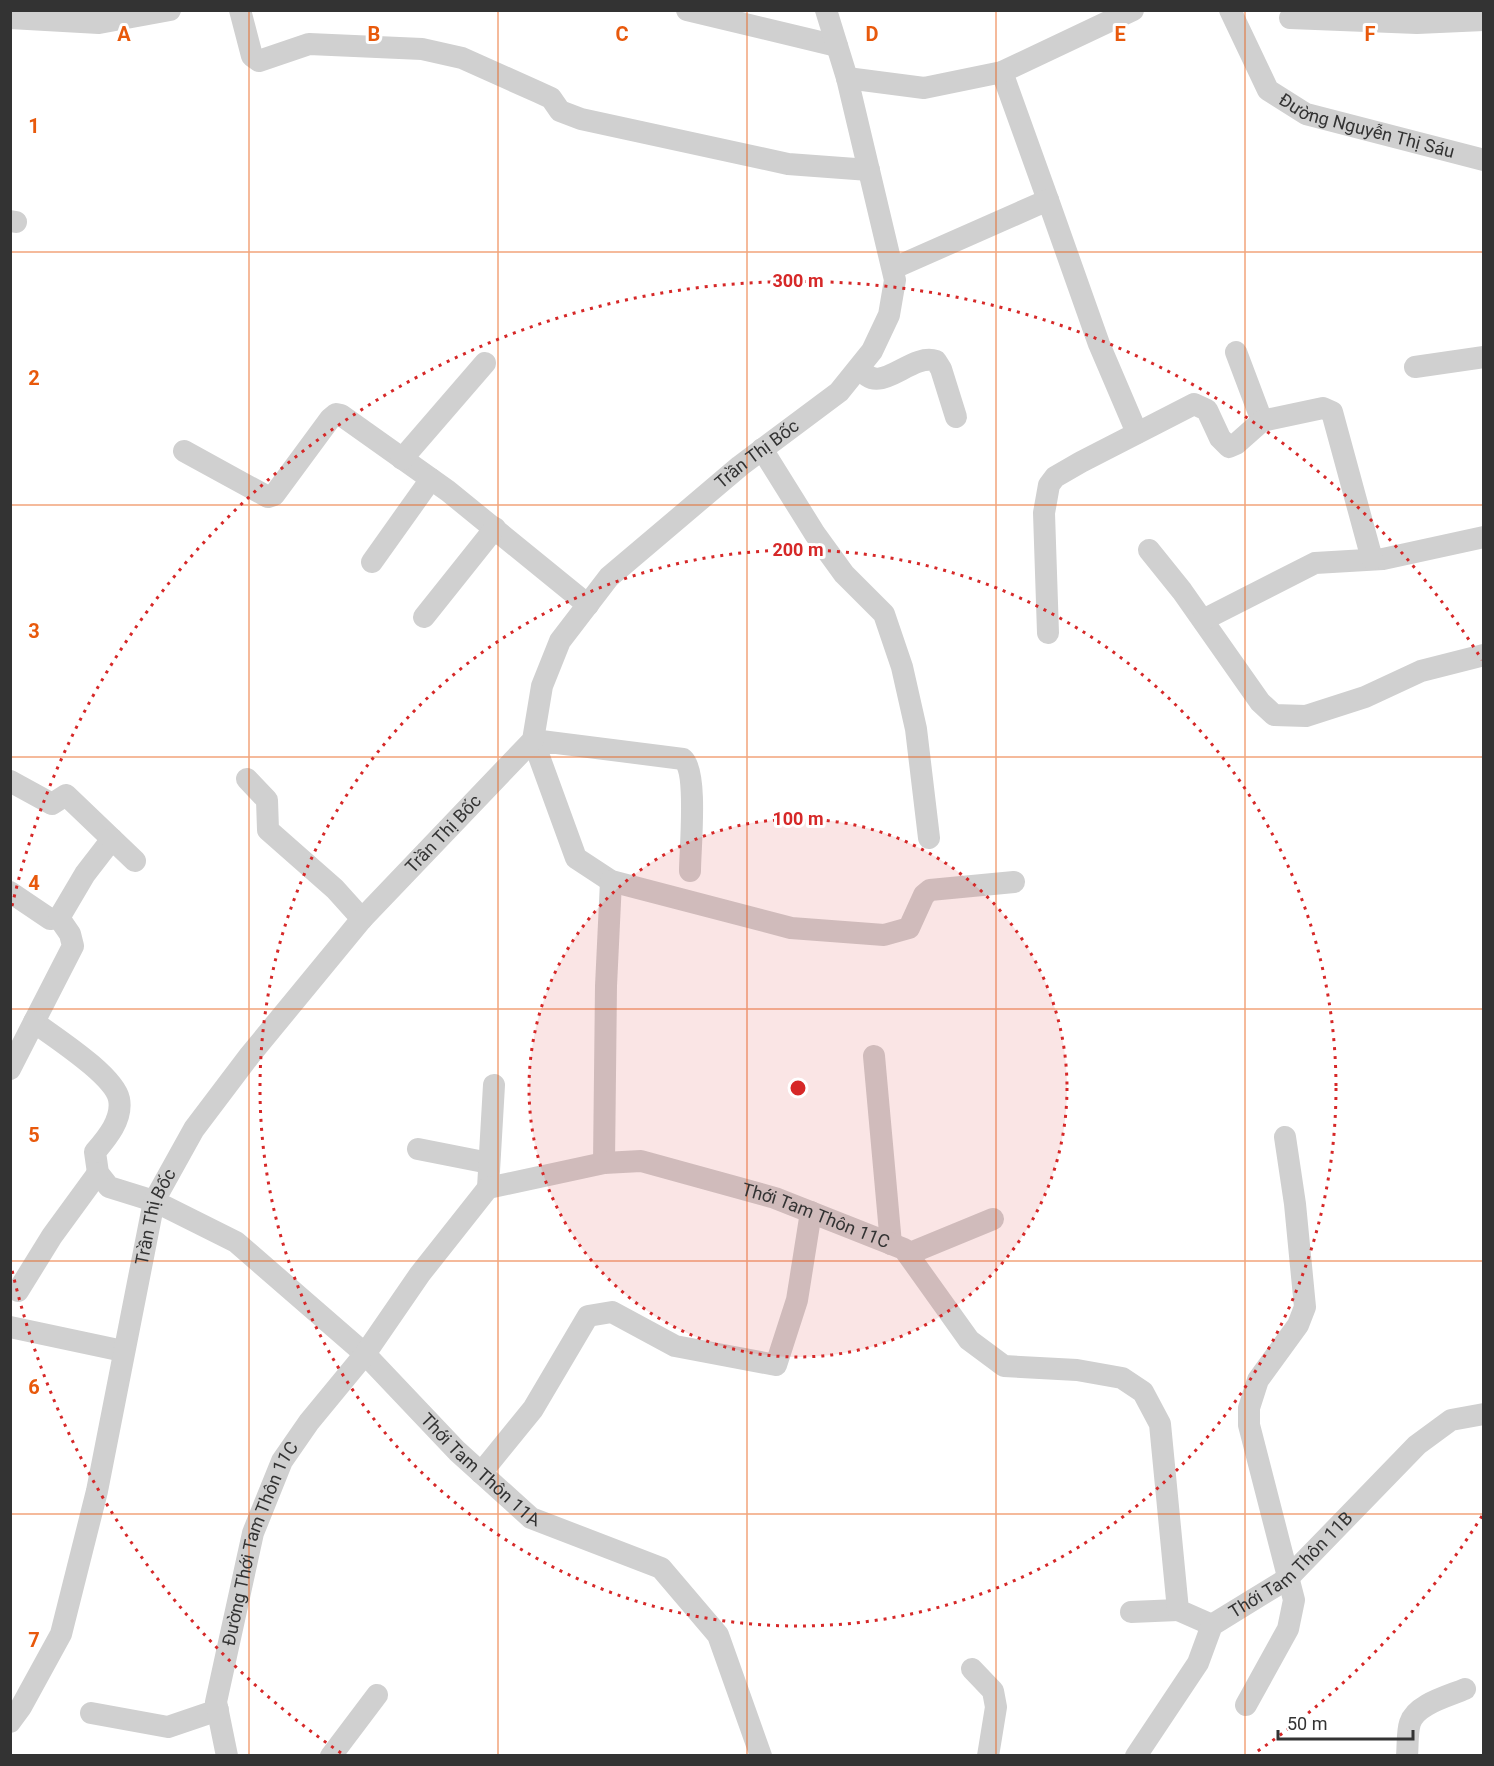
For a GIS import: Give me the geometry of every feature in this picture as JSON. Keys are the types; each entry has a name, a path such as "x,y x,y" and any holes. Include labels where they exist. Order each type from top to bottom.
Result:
{"street":[{"path":"10,18 99,23 170,10"},
{"path":"240,10 252,56 259,61 309,45 422,49 462,58 549,96 560,111 581,120 788,164 869,170"},
{"path":"687,10 837,46"},
{"name":"Trần Thị Bốc","path":"10,1722 21,1707 61,1634 97,1491 154,1201 194,1129 250,1055 362,919 533,740 542,686 560,640 609,577 762,449 839,392 872,351 888,315 895,280 894,268 847,78 826,10"},
{"path":"847,78 924,88 1002,72 1133,10"},
{"name":"Đường Nguyễn Thị Sáu","path":"1230,10 1268,90 1306,114 1484,160"},
{"path":"1290,18 1417,23 1484,20"},
{"path":"1002,72 1099,344 1137,433"},
{"path":"894,268 1048,200"},
{"path":"1236,352 1262,421"},
{"path":"1415,367 1484,357"},
{"path":"860,367 867,377 876,380 921,360 936,361 941,369 956,417"},
{"path":"402,459 485,363"},
{"path":"1048,633 1044,513 1049,486 1055,477 1194,404 1207,410 1220,438 1228,447 1236,444 1262,421 1323,408 1332,412 1372,559"},
{"path":"184,451 268,497 274,495 336,414 431,479 495,528 588,605"},
{"path":"762,449 815,534 844,574 884,614 902,667 916,729 929,838"},
{"path":"372,562 431,479"},
{"path":"424,617 495,528"},
{"path":"1203,620 1315,563 1372,559 1484,537"},
{"path":"1149,550 1203,620 1260,702 1274,715 1306,716 1365,697 1420,671 1484,655"},
{"path":"690,871 691,785 689,768 683,759 533,740 576,858 611,881 791,928 884,935 909,928 924,895 930,891 1014,882"},
{"path":"247,779 267,800 268,830 327,882 362,919"},
{"path":"10,781 52,804 66,795 135,861"},
{"path":"59,918 85,874 112,839"},
{"path":"604,1163 606,986 611,881"},
{"path":"10,892 50,919 59,918"},
{"path":"12,1059 73,946 70,934 59,918"},
{"path":"18,1291 52,1236 98,1173 95,1152 111,1133 118,1114 119,1098 98,1070 34,1022"},
{"path":"873,1056 899,1249 993,1219"},
{"path":"365,1353 420,1274 488,1188 494,1085"},
{"path":"1246,1705 1275,1657 1288,1629 1294,1594 1287,1579 1249,1425 1249,1408 1258,1380 1298,1325 1305,1307 1295,1204 1285,1137"},
{"path":"418,1149 489,1163"},
{"name":"Thới Tam Thôn 11C","path":"488,1188 604,1163 641,1161 775,1198 899,1249 969,1340 1004,1366 1077,1370 1122,1378 1143,1392 1160,1424 1178,1610"},
{"name":"Thới Tam Thôn 11A","path":"98,1173 110,1187 154,1201 236,1242 365,1353 481,1473 531,1518 662,1568 718,1635 760,1755"},
{"path":"481,1473 533,1409 588,1316 612,1312 675,1346 776,1365 797,1300 811,1212"},
{"path":"10,1327 123,1351"},
{"name":"Đường Thới Tam Thôn 11C","path":"227,1755 216,1702 253,1533 282,1461 309,1422 365,1353"},
{"name":"Thới Tam Thôn 11B","path":"1136,1755 1198,1663 1212,1625 1287,1579 1417,1445 1450,1420 1484,1414"},
{"path":"1131,1612 1178,1610 1212,1625"},
{"path":"972,1669 993,1691 996,1707 988,1755"},
{"path":"1407,1755 1409,1724 1413,1716 1427,1706 1465,1689"},
{"path":"331,1755 377,1695"},
{"path":"91,1713 168,1727 218,1710"}]}
